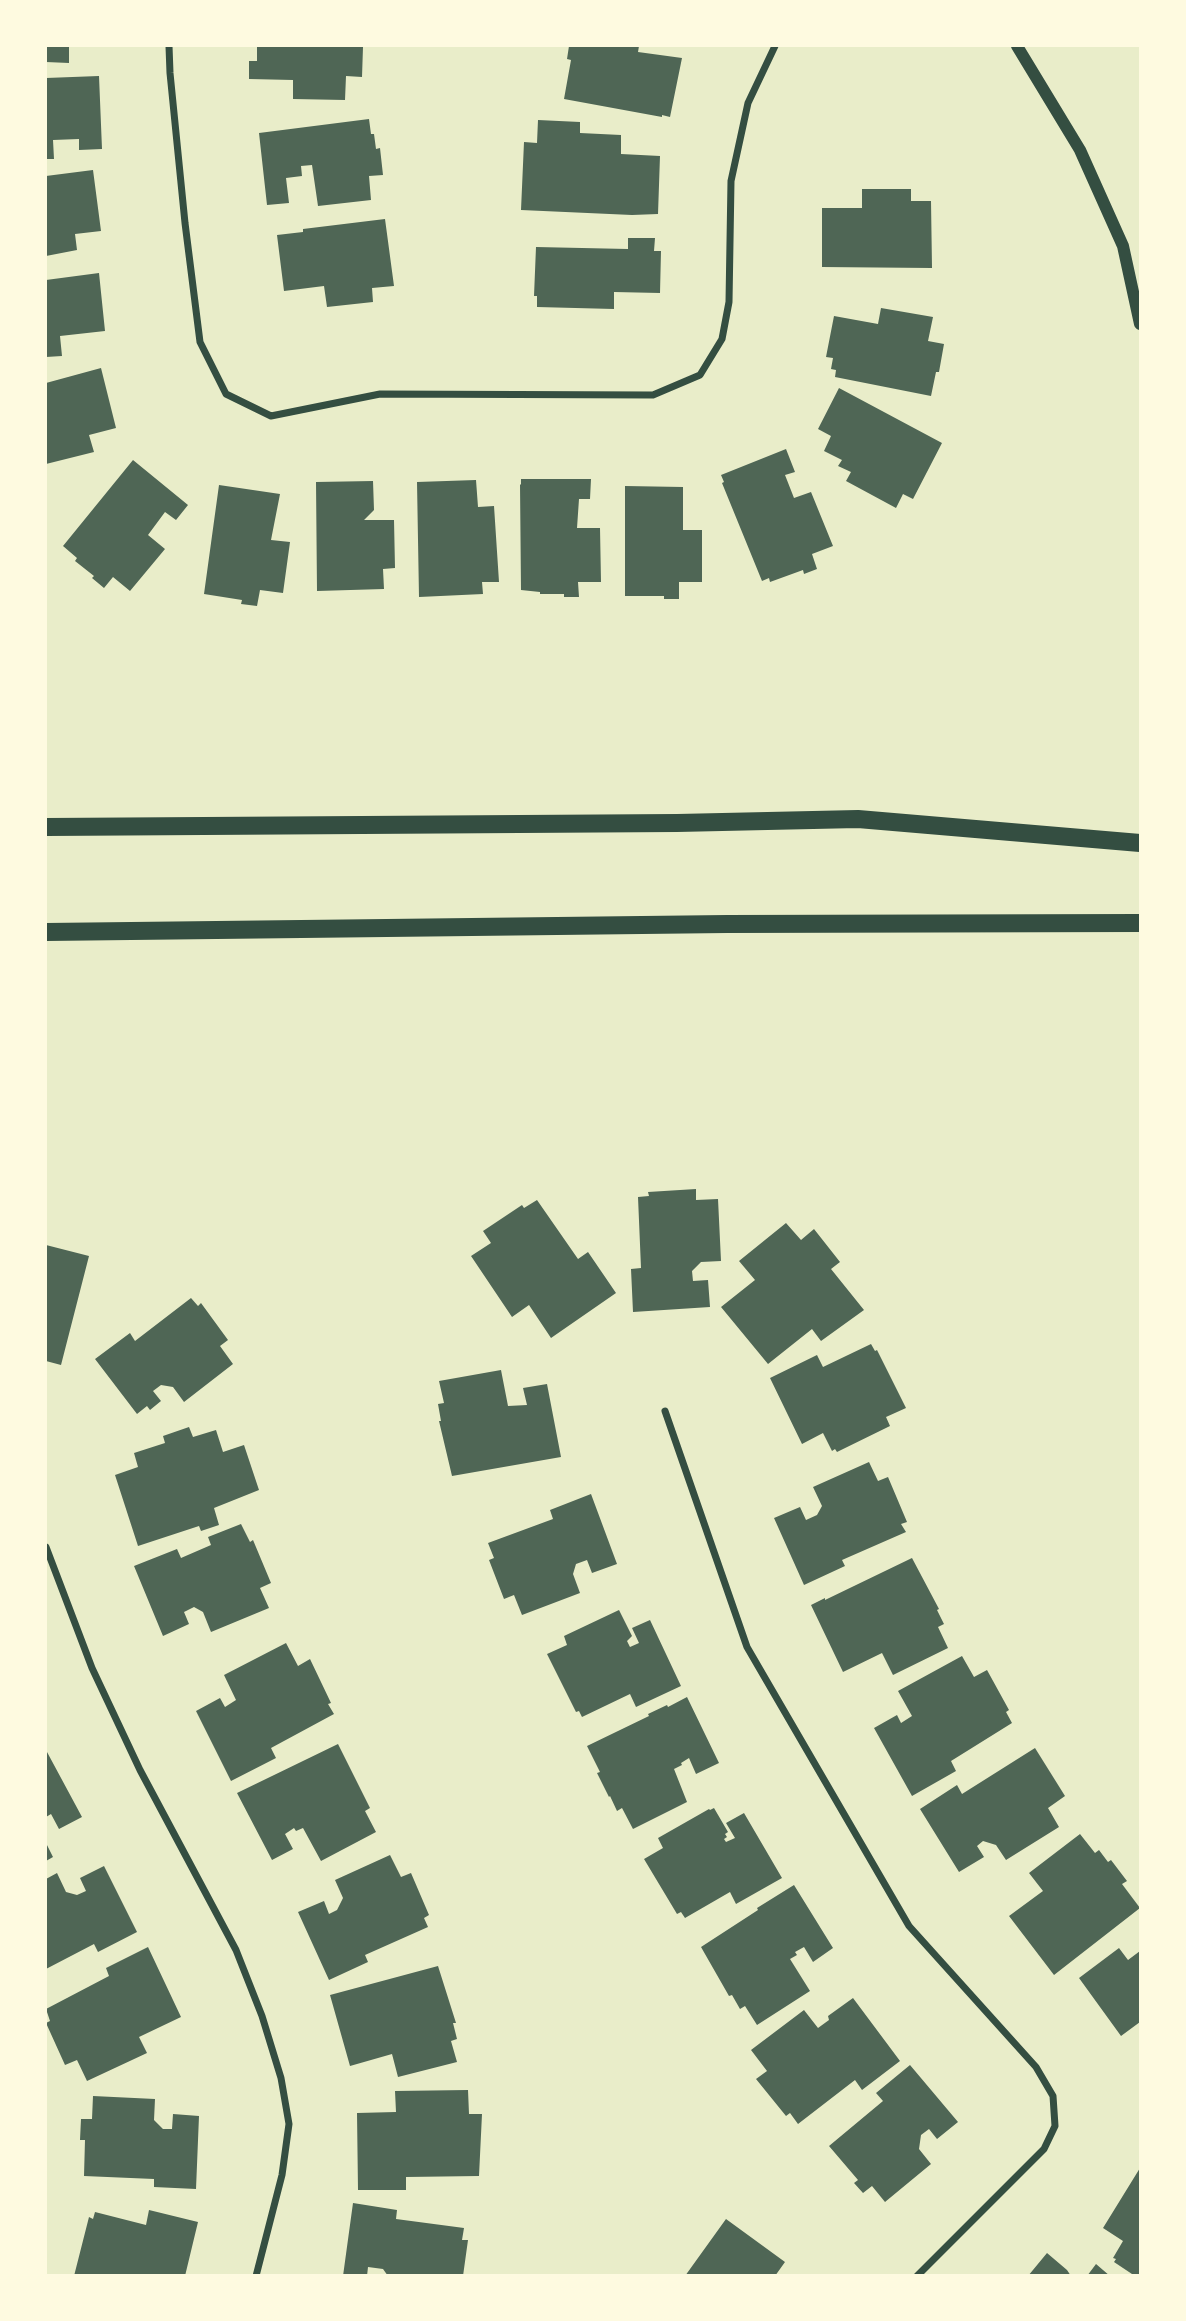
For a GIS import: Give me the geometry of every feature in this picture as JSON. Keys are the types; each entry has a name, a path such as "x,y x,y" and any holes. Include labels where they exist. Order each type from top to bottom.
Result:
{"main road":[{"path":"46,827 677,823 858,819 1140,843"},
{"path":"46,932 727,924 1140,923"}],"street":[{"path":"169,46 185,223 200,342 226,394 271,416 380,394 653,396 700,375 722,339 729,302 731,181 748,103 775,46"},
{"path":"1017,46 1080,150 1123,246 1140,324"},
{"path":"665,1411 747,1647 909,1927 1036,2067 1053,2096 1055,2126 1044,2149 917,2276"},
{"path":"46,1546 92,1668 140,1770 236,1950 262,2016 281,2078 289,2124 282,2175 256,2276"}],"building":[{"path":"46,46 69,46 69,63 46,62"},
{"path":"257,46 363,47 362,77 346,76 345,100 293,99 293,80 249,79 249,61 257,61"},
{"path":"569,46 639,46 638,52 682,58 670,117 564,99 571,60 567,59"},
{"path":"99,76 102,149 79,150 79,139 53,140 54,159 46,159 46,78"},
{"path":"369,119 376,149 380,148 383,175 369,176 371,200 318,206 312,165 301,166 302,176 286,178 289,203 267,205 259,133"},
{"path":"538,120 580,122 580,133 621,135 621,154 660,156 658,214 521,210 524,142 537,143"},
{"path":"93,170 101,231 75,234 77,250 46,256 46,176"},
{"path":"862,189 911,189 911,201 931,201 932,268 822,267 822,208 862,208"},
{"path":"385,219 394,286 372,288 373,302 327,307 324,286 284,291 277,235 303,232 303,229"},
{"path":"628,238 655,238 654,251 661,251 660,293 614,292 614,309 537,307 537,296 534,296 536,247 628,249"},
{"path":"99,273 105,331 60,336 62,356 46,357 46,280"},
{"path":"881,308 933,317 928,341 944,344 931,396 835,377 836,370 831,369 833,358 826,357 834,316 878,324"},
{"path":"101,368 116,428 89,435 94,452 46,464 46,383"},
{"path":"839,388 942,443 913,499 903,494 896,508 846,481 851,472 838,466 842,460 824,451 831,436 818,429"},
{"path":"786,449 795,472 785,475 794,498 811,492 833,546 812,554 817,569 804,574 803,570 770,582 769,578 762,581 721,475"},
{"path":"133,460 188,505 176,520 165,512 148,535 165,549 130,591 113,577 104,588 63,546"},
{"path":"521,479 591,479 590,499 579,499 577,528 600,528 601,582 578,582 579,597 521,590"},
{"path":"476,480 478,507 494,506 499,582 482,582 483,594 419,597 417,482"},
{"path":"373,481 374,510 364,520 394,520 395,568 383,569 384,589 317,591 316,482"},
{"path":"219,485 280,494 271,540 290,542 283,593 260,590 257,606 241,604 242,600 204,594"},
{"path":"625,486 683,487 683,530 702,530 702,582 679,582 679,599 664,599 664,596 625,596"},
{"path":"696,1189 696,1200 718,1199 721,1261 701,1262 692,1271 693,1281 708,1280 710,1307 633,1312 631,1269 641,1268 638,1197 649,1196 648,1192"},
{"path":"537,1200 578,1259 588,1252 616,1293 551,1338 529,1305 512,1317 471,1256 491,1243 483,1231 522,1205 524,1208"},
{"path":"786,1223 801,1240 814,1229 840,1262 831,1269 864,1310 821,1341 812,1329 768,1364 721,1307 755,1280 739,1261"},
{"path":"46,1245 89,1256 61,1365 46,1361"},
{"path":"191,1298 198,1306 201,1303 228,1340 220,1346 233,1364 184,1402 173,1387 161,1385 153,1391 161,1401 150,1410 147,1406 137,1414 95,1359 130,1333 135,1341"},
{"path":"871,1344 875,1351 877,1350 906,1408 886,1417 890,1426 837,1452 835,1449 832,1451 823,1433 802,1444 770,1378 817,1355 823,1367"},
{"path":"501,1370 508,1406 527,1405 523,1388 547,1384 561,1457 452,1476 439,1421 438,1404 444,1403 439,1381"},
{"path":"189,1427 193,1437 216,1430 223,1452 244,1445 259,1490 214,1508 219,1525 201,1531 199,1526 138,1546 115,1475 138,1467 134,1453 165,1443 163,1436"},
{"path":"869,1462 878,1481 888,1477 907,1522 901,1524 906,1532 842,1560 845,1566 804,1585 774,1518 800,1507 806,1520 817,1515 822,1506 813,1487"},
{"path":"591,1494 617,1564 592,1573 587,1560 576,1564 573,1574 580,1593 522,1615 514,1595 504,1599 489,1560 494,1558 488,1543 553,1519 550,1510"},
{"path":"241,1524 250,1542 253,1540 271,1583 260,1588 269,1608 211,1632 203,1612 194,1607 184,1612 189,1624 163,1636 134,1566 177,1549 181,1558 211,1545 208,1537"},
{"path":"912,1558 939,1609 937,1610 944,1624 938,1627 948,1648 893,1675 882,1653 843,1672 811,1605"},
{"path":"619,1610 632,1636 627,1641 630,1647 639,1643 632,1628 650,1620 681,1686 636,1707 630,1694 582,1717 579,1711 576,1712 547,1654 567,1645 564,1636"},
{"path":"286,1643 298,1666 310,1659 334,1714 271,1748 276,1758 231,1781 196,1711 220,1698 225,1707 236,1700 224,1675"},
{"path":"962,1656 974,1677 987,1670 1009,1710 1006,1712 1012,1723 951,1761 956,1771 912,1796 874,1728 897,1715 901,1723 912,1716 898,1691"},
{"path":"687,1697 719,1763 696,1774 689,1758 681,1763 682,1765 674,1769 687,1802 633,1829 622,1808 617,1811 609,1797 587,1746"},
{"path":"338,1744 370,1808 365,1811 376,1832 321,1861 303,1828 296,1831 294,1828 285,1834 293,1849 272,1860 237,1793"},
{"path":"1035,1748 1065,1796 1048,1808 1059,1827 1006,1860 996,1845 983,1841 977,1846 984,1857 959,1872 920,1809 957,1785 962,1794"},
{"path":"47,1752 82,1817 59,1829 51,1814 46,1817"},
{"path":"714,1808 728,1832 724,1839 726,1842 735,1838 726,1823 744,1813 782,1878 736,1904 730,1892 685,1918 681,1912 677,1914 644,1859 663,1848 658,1838"},
{"path":"1080,1834 1095,1853 1099,1850 1108,1862 1111,1860 1127,1881 1122,1884 1140,1908 1054,1975 1009,1916 1043,1891 1029,1873"},
{"path":"46,1843 53,1857 46,1861"},
{"path":"390,1855 401,1877 411,1873 429,1915 424,1918 428,1927 365,1955 368,1962 329,1980 298,1912 324,1901 329,1914 337,1910 343,1898 335,1880"},
{"path":"104,1866 137,1932 98,1952 94,1944 46,1969 46,1879 57,1873 66,1892 77,1895 86,1891 80,1878"},
{"path":"794,1885 833,1948 813,1962 804,1947 795,1952 797,1955 790,1959 810,1991 757,2025 745,2006 740,2009 732,1995 729,1996 701,1947"},
{"path":"148,1947 181,2017 139,2037 147,2053 87,2081 77,2060 65,2065 46,2023 50,2021 46,2009 109,1976 106,1968"},
{"path":"1119,1948 1128,1960 1140,1951 1140,2022 1121,2036 1079,1978"},
{"path":"438,1966 456,2023 453,2023 457,2039 451,2041 457,2062 398,2077 392,2054 350,2066 330,1995"},
{"path":"853,1998 900,2061 862,2090 855,2080 798,2124 790,2113 786,2116 756,2079 767,2071 751,2050 804,2010 818,2028 829,2020 828,2016"},
{"path":"910,2065 958,2122 937,2139 929,2129 921,2135 919,2149 931,2164 885,2202 872,2186 863,2193 854,2183 858,2180 829,2146 883,2101 876,2093"},
{"path":"468,2090 469,2114 482,2114 479,2176 406,2177 406,2190 358,2190 357,2113 396,2112 395,2091"},
{"path":"93,2096 155,2099 154,2120 163,2129 172,2129 173,2114 199,2116 196,2189 154,2187 154,2179 84,2176 85,2140 80,2140 81,2119 92,2119"},
{"path":"1140,2168 1140,2276 1135,2276 1114,2262 1116,2259 1113,2258 1123,2241 1103,2228"},
{"path":"353,2203 397,2210 396,2219 464,2228 462,2240 468,2240 463,2276 388,2276 383,2269 368,2267 367,2276 343,2276"},
{"path":"149,2210 198,2222 185,2276 74,2276 89,2217 93,2219 95,2212 146,2225"},
{"path":"726,2219 785,2262 775,2276 685,2276"},
{"path":"1047,2253 1067,2270 1071,2276 1028,2276"},
{"path":"1096,2264 1110,2276 1087,2276"}]}
